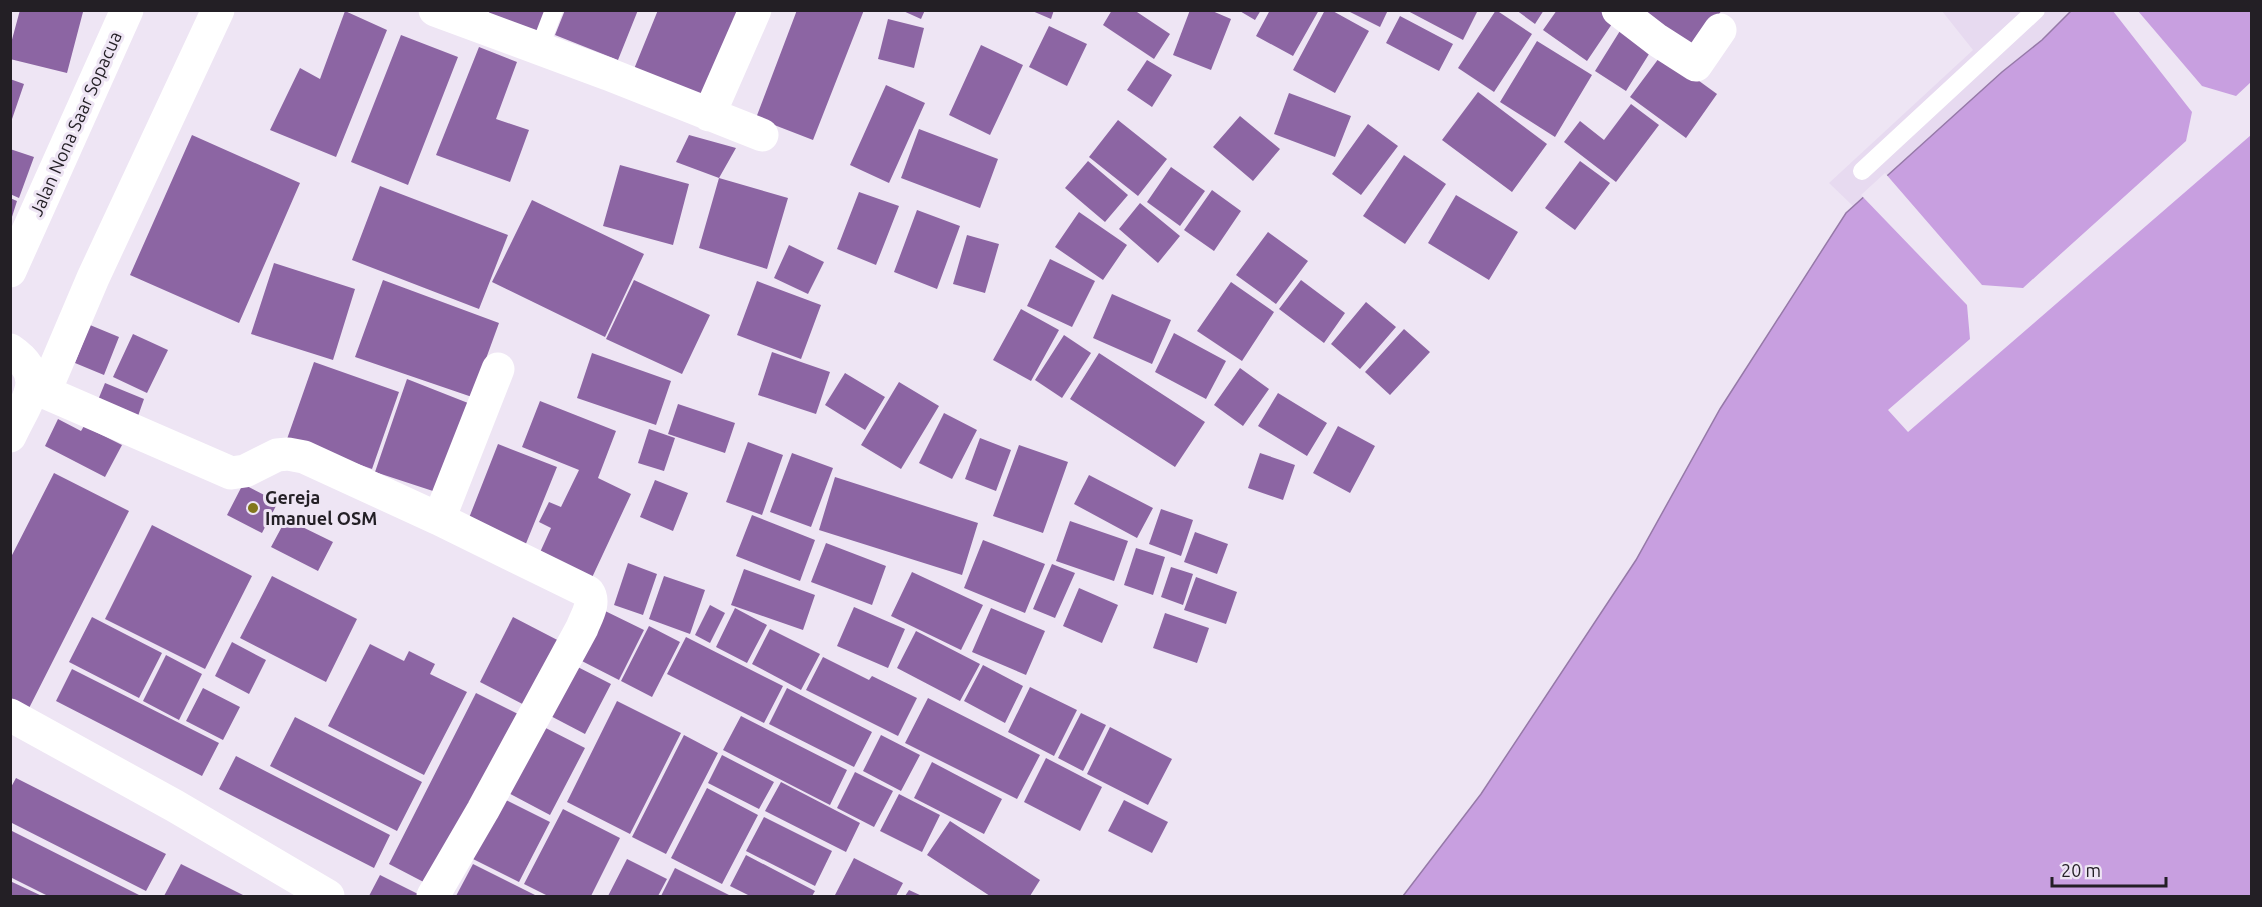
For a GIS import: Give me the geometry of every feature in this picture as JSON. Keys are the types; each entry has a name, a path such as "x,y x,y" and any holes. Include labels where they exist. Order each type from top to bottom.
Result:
{"street":[{"name":"Jalan Nona Saar Sopacua","path":"10,271 127,10"},
{"path":"10,436 39,389 218,10"},
{"path":"435,10 762,135"},
{"path":"709,115 755,10"},
{"path":"1618,10 1696,66 1720,30"},
{"path":"10,350 30,367 39,389 231,473 245,471 277,455 304,457 439,519 588,592 592,602 582,628 434,897"},
{"path":"439,519 498,369"},
{"path":"10,715 165,800 328,897"}],"lane":[{"path":"539,49 555,10"},
{"path":"1862,171 2036,10"}],"shaded area":[{"path":"1942,11 2071,11 2042,40 1853,206 1829,183 1973,50"},
{"path":"2071,11 2251,11 2251,896 1403,896 1481,794 1636,560 1720,409 1846,213 2002,72 2042,40"}],"pier":[{"path":"2113,11 2138,11 2202,86 2236,96 2251,82 2251,135 1908,432 1888,410 1970,339 1967,305 1861,195 1885,173 1982,285 2023,288 2186,141 2192,112"}],"building":[{"path":"20,10 83,12 67,73 10,59 10,47"},
{"path":"490,10 548,10 541,32 488,15"},
{"path":"565,10 638,10 618,60 555,35"},
{"path":"658,10 741,10 706,98 634,69"},
{"path":"797,10 864,10 813,140 756,118"},
{"path":"901,10 925,10 921,19"},
{"path":"1030,10 1054,10 1051,19"},
{"path":"1112,10 1134,10 1170,34 1154,59 1103,25"},
{"path":"1190,10 1210,10 1231,19 1211,70 1173,55"},
{"path":"1238,10 1261,10 1255,20"},
{"path":"1270,10 1319,10 1293,56 1256,36"},
{"path":"1325,10 1331,10 1369,31 1335,93 1293,70"},
{"path":"1346,10 1388,10 1380,27"},
{"path":"1406,10 1478,10 1463,40"},
{"path":"1496,10 1532,34 1494,92 1458,68"},
{"path":"1516,10 1544,10 1535,24"},
{"path":"1557,10 1605,10 1616,18 1587,61 1543,30"},
{"path":"1639,10 1722,10 1691,52"},
{"path":"345,11 387,30 336,157 270,130 300,68 320,79"},
{"path":"1400,16 1453,44 1439,71 1386,43"},
{"path":"888,19 924,28 914,68 878,59"},
{"path":"1049,26 1087,44 1067,86 1029,67"},
{"path":"1623,26 1654,46 1626,91 1595,71"},
{"path":"401,35 458,57 408,185 351,162"},
{"path":"1537,41 1592,75 1555,137 1500,102"},
{"path":"981,45 1023,65 990,135 949,115"},
{"path":"479,47 517,62 496,119 529,130 510,182 436,155"},
{"path":"1662,54 1717,94 1686,138 1630,97"},
{"path":"1147,60 1172,75 1152,107 1127,90"},
{"path":"10,79 24,84 11,122 10,122"},
{"path":"886,85 925,103 889,183 850,165"},
{"path":"1478,92 1547,144 1512,192 1442,140"},
{"path":"1289,93 1351,116 1335,157 1274,134"},
{"path":"1631,104 1659,125 1616,182 1564,142 1580,121 1604,140"},
{"path":"1240,116 1280,149 1253,181 1213,147"},
{"path":"1118,120 1167,159 1138,196 1089,157"},
{"path":"1368,124 1398,146 1361,195 1332,174"},
{"path":"919,129 998,159 980,208 901,178"},
{"path":"192,135 300,183 239,323 130,275"},
{"path":"689,135 736,148 719,178 676,162"},
{"path":"10,149 34,157 19,198 10,194"},
{"path":"1404,155 1446,184 1405,244 1363,216"},
{"path":"1088,161 1128,195 1105,222 1065,188"},
{"path":"1580,161 1610,183 1575,230 1545,208"},
{"path":"620,165 689,184 673,245 603,226"},
{"path":"1171,167 1205,191 1180,226 1147,202"},
{"path":"719,178 788,198 767,269 699,248"},
{"path":"380,186 508,235 479,309 352,260"},
{"path":"1212,190 1241,211 1214,251 1184,230"},
{"path":"859,192 899,206 876,265 837,249"},
{"path":"1456,195 1518,232 1489,280 1428,243"},
{"path":"10,198 17,201 11,220 10,220"},
{"path":"532,200 644,254 605,337 492,282"},
{"path":"1140,203 1180,236 1158,263 1119,229"},
{"path":"917,210 960,226 937,289 894,272"},
{"path":"1079,212 1127,245 1103,280 1055,247"},
{"path":"1268,232 1308,261 1276,304 1236,275"},
{"path":"967,235 999,244 985,293 953,284"},
{"path":"789,245 824,262 808,294 774,278"},
{"path":"1050,259 1095,281 1072,327 1027,306"},
{"path":"274,263 355,289 333,360 251,334"},
{"path":"383,280 499,323 472,397 355,357"},
{"path":"634,280 710,315 682,374 606,339"},
{"path":"1301,280 1345,313 1324,343 1279,309"},
{"path":"757,281 821,305 801,359 737,335"},
{"path":"1231,282 1274,312 1242,361 1197,331"},
{"path":"1112,294 1171,320 1152,364 1093,338"},
{"path":"1366,302 1396,327 1360,369 1331,344"},
{"path":"1021,309 1059,330 1031,381 993,360"},
{"path":"90,325 119,337 104,375 75,363"},
{"path":"1404,329 1430,352 1390,395 1365,372"},
{"path":"1174,333 1226,361 1206,399 1155,372"},
{"path":"133,334 168,350 147,393 113,377"},
{"path":"1064,335 1091,353 1062,398 1035,380"},
{"path":"772,352 830,372 816,414 758,395"},
{"path":"592,353 671,381 656,425 577,398"},
{"path":"1099,353 1205,422 1175,467 1070,399"},
{"path":"314,362 399,392 372,469 287,439"},
{"path":"1240,368 1269,389 1243,426 1214,405"},
{"path":"845,373 885,397 865,430 825,405"},
{"path":"407,379 468,403 436,492 375,472"},
{"path":"899,382 939,406 901,469 861,445"},
{"path":"105,383 144,399 138,416 98,400"},
{"path":"1278,393 1327,423 1307,456 1258,426"},
{"path":"540,401 616,431 598,478 631,494 589,584 537,559 551,528 539,522 549,502 561,507 579,470 522,447"},
{"path":"678,404 735,423 725,453 668,434"},
{"path":"944,413 977,430 952,479 919,463"},
{"path":"58,419 81,431 84,426 122,445 105,477 45,446"},
{"path":"1338,426 1375,446 1350,493 1313,473"},
{"path":"649,429 675,438 664,471 638,463"},
{"path":"980,438 1011,450 996,491 965,479"},
{"path":"748,442 783,455 762,515 726,502"},
{"path":"498,444 557,467 525,546 467,523"},
{"path":"1019,445 1068,462 1043,533 993,516"},
{"path":"792,453 833,468 811,527 770,512"},
{"path":"1260,453 1295,465 1283,500 1248,488"},
{"path":"54,473 129,511 25,716 10,709 10,559"},
{"path":"1089,475 1153,508 1137,538 1074,504"},
{"path":"835,477 978,523 962,575 819,530"},
{"path":"655,480 688,493 673,531 640,517"},
{"name":"Gereja Imanuel OSM","path":"243,484 278,502 262,533 227,515"},
{"path":"1161,509 1193,520 1181,556 1149,544"},
{"path":"752,515 815,540 800,581 736,556"},
{"path":"286,519 333,542 318,571 271,547"},
{"path":"1070,521 1128,541 1114,581 1056,561"},
{"path":"152,525 252,576 205,669 105,619"},
{"path":"1195,532 1228,544 1217,574 1184,562"},
{"path":"983,540 1045,564 1025,613 964,588"},
{"path":"826,543 886,566 872,605 811,582"},
{"path":"1136,548 1165,557 1153,595 1124,585"},
{"path":"628,563 657,574 643,615 614,605"},
{"path":"1052,564 1075,573 1055,618 1033,609"},
{"path":"1171,567 1193,574 1183,605 1161,597"},
{"path":"744,569 815,595 803,630 731,605"},
{"path":"912,572 983,605 961,650 891,616"},
{"path":"272,576 357,619 326,682 240,638"},
{"path":"664,576 705,590 690,634 649,619"},
{"path":"1196,577 1237,592 1226,624 1184,610"},
{"path":"1079,588 1118,605 1102,643 1063,626"},
{"path":"710,605 725,613 710,643 695,635"},
{"path":"854,607 905,629 888,668 837,646"},
{"path":"599,608 644,630 619,680 574,657"},
{"path":"735,608 767,625 747,663 716,647"},
{"path":"991,608 1045,631 1026,675 972,652"},
{"path":"1165,613 1209,628 1197,663 1153,648"},
{"path":"92,617 162,653 139,698 69,662"},
{"path":"513,617 567,645 534,710 480,682"},
{"path":"649,626 680,642 652,697 621,681"},
{"path":"770,629 820,654 801,690 752,664"},
{"path":"916,631 980,664 960,701 897,668"},
{"path":"686,637 783,686 764,723 667,674"},
{"path":"232,642 266,660 249,694 215,676"},
{"path":"370,644 404,661 409,651 435,664 430,674 467,692 424,775 328,726"},
{"path":"166,655 202,674 179,720 143,701"},
{"path":"823,657 869,680 872,676 917,698 898,736 806,690"},
{"path":"568,662 611,684 585,734 543,712"},
{"path":"983,665 1023,686 1005,723 964,701"},
{"path":"72,669 219,743 202,776 56,701"},
{"path":"1030,687 1077,710 1054,756 1008,732"},
{"path":"203,688 240,707 223,740 186,721"},
{"path":"787,688 872,732 854,767 769,724"},
{"path":"476,693 524,717 437,889 389,864"},
{"path":"928,698 1040,755 1017,799 905,743"},
{"path":"617,701 681,733 630,834 567,802"},
{"path":"1081,713 1106,725 1083,771 1058,758"},
{"path":"741,716 847,770 830,805 723,750"},
{"path":"295,717 422,782 397,831 270,766"},
{"path":"536,723 585,748 550,815 503,790"},
{"path":"1110,727 1172,759 1148,805 1087,774"},
{"path":"684,735 718,753 666,854 632,837"},
{"path":"881,735 920,755 901,791 863,771"},
{"path":"722,755 774,782 759,809 708,783"},
{"path":"236,756 390,835 374,868 219,789"},
{"path":"1046,758 1102,787 1080,831 1024,802"},
{"path":"932,762 1002,799 984,834 914,798"},
{"path":"855,772 893,791 874,827 837,808"},
{"path":"16,778 166,854 146,891 10,822 10,789"},
{"path":"781,782 860,823 846,852 765,811"},
{"path":"707,788 758,815 722,884 671,858"},
{"path":"899,794 940,815 922,852 880,831"},
{"path":"500,797 550,822 519,882 469,857"},
{"path":"1124,800 1168,822 1152,853 1108,831"},
{"path":"563,809 620,838 591,896 548,896 524,884"},
{"path":"764,817 832,851 815,886 746,851"},
{"path":"950,821 1040,880 1030,896 990,896 927,855"},
{"path":"10,830 141,896 48,896 10,877"},
{"path":"746,855 815,891 812,896 750,896 730,886"},
{"path":"854,858 903,883 896,896 835,895"},
{"path":"627,859 667,879 658,896 608,896"},
{"path":"181,864 245,896 164,896"},
{"path":"473,864 537,896 456,896"},
{"path":"675,868 731,896 661,896"},
{"path":"380,875 422,896 369,896"},
{"path":"10,881 42,896 10,896"},
{"path":"909,890 922,896 905,896"}],"place":[{"name":"Gereja Imanuel OSM","path":"253,508"}]}
